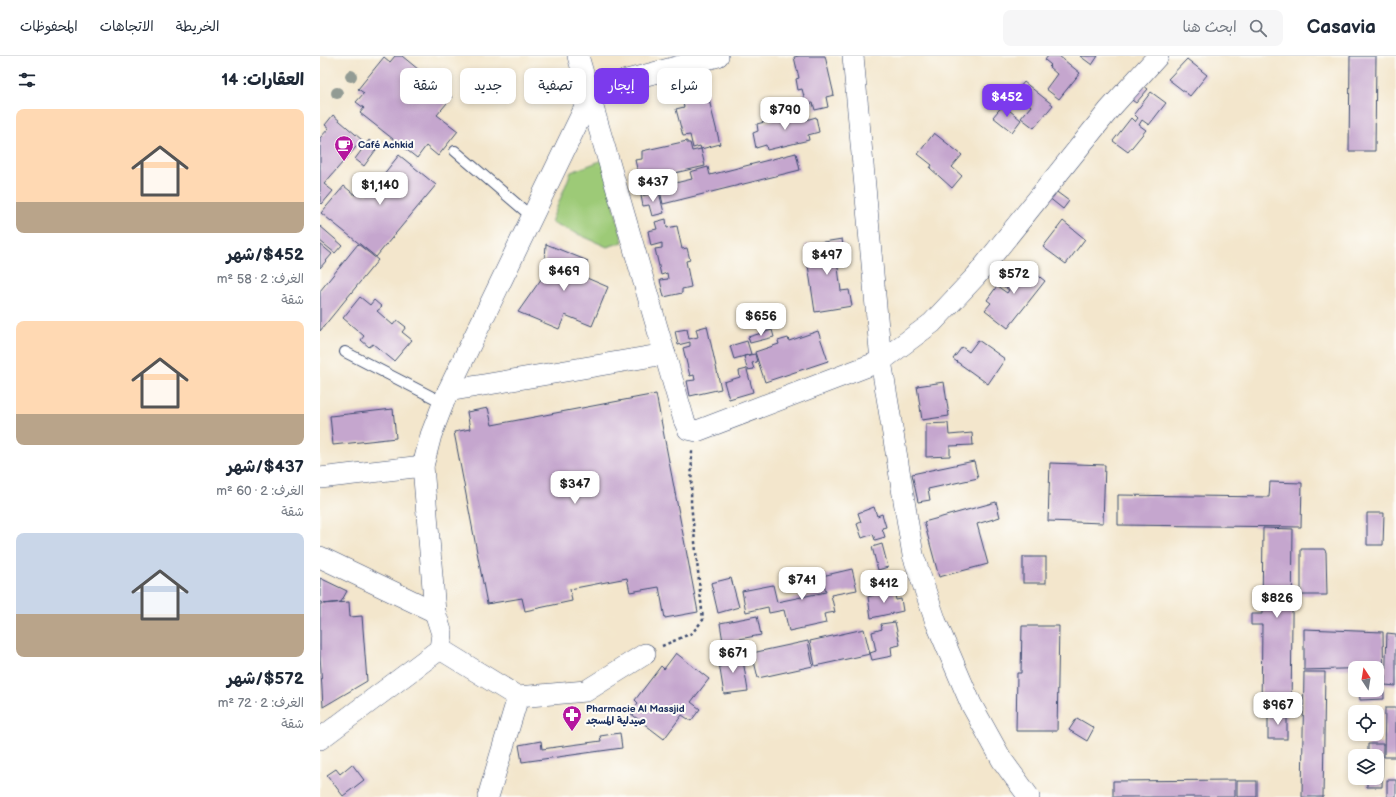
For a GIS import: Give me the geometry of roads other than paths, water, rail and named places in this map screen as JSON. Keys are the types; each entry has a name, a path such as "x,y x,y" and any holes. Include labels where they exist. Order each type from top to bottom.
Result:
{"street":[{"path":"578,56 688,429 697,431 881,362 932,323 976,276 1109,110 1158,56"},
{"path":"320,739 440,649 442,634 435,612 423,466 431,435 446,397 590,97 612,84 718,56"},
{"path":"853,56 881,362 913,555 936,622 971,704 1002,760 1029,797"},
{"path":"446,397 665,354"},
{"path":"320,478 423,466"},
{"path":"320,557 435,612"},
{"path":"440,649 518,697 586,691 644,654"},
{"path":"488,797 518,697"}],"lane":[{"path":"455,151 532,217"},
{"path":"345,352 446,397"}],"place":[{"name":"Café Achkid","path":"344,162"},
{"name":"Pharmacie Al Massjid صيدلية المسجد","path":"572,732"}]}
